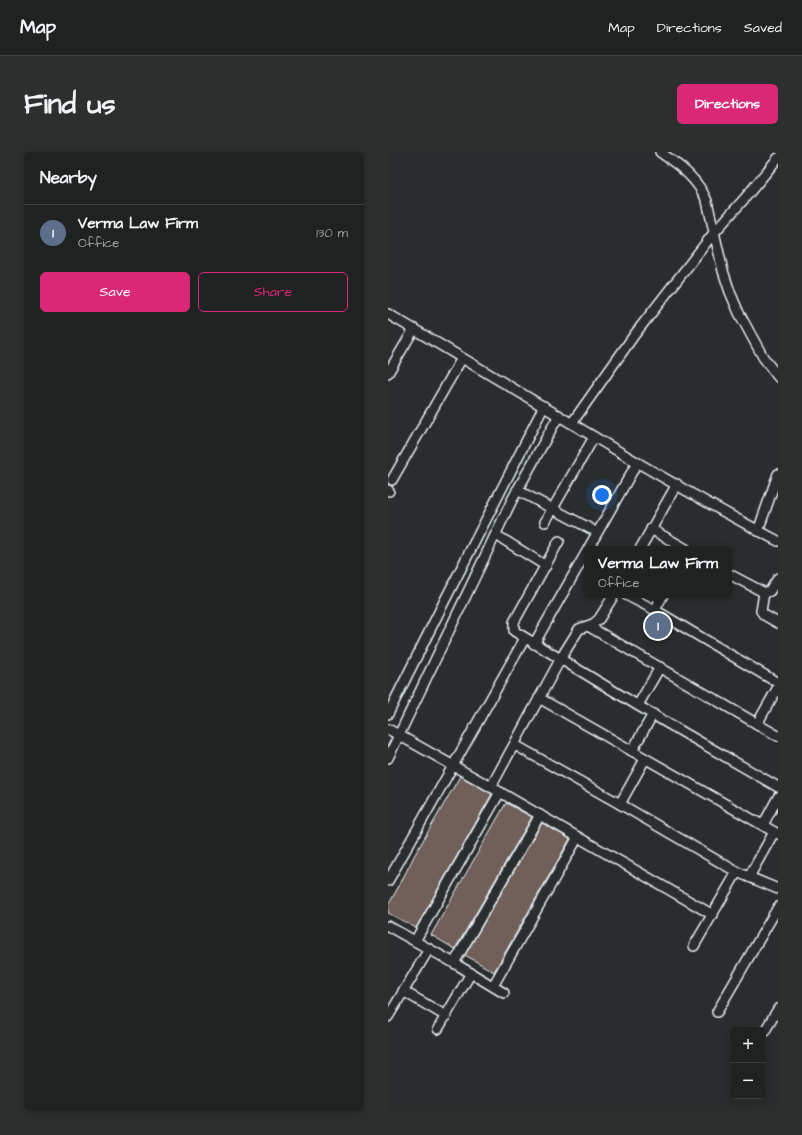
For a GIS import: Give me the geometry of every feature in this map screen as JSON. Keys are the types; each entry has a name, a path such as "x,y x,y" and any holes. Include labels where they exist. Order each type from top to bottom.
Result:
{"street":[{"path":"660,152 688,173 703,192 726,283 739,313 763,356 778,377"},
{"path":"572,423 635,334 713,234 778,158"},
{"path":"388,314 637,463 778,541"},
{"path":"388,373 414,329"},
{"path":"392,480 462,358"},
{"path":"388,714 448,592 544,406"},
{"path":"388,758 517,490 559,415"},
{"path":"545,522 594,437"},
{"path":"590,546 637,463"},
{"path":"758,531 778,474"},
{"path":"642,546 677,484"},
{"path":"517,490 591,529"},
{"path":"651,529 681,546"},
{"path":"496,535 546,566"},
{"path":"559,541 514,622 514,631 778,787"},
{"path":"534,644 584,557"},
{"path":"732,576 764,593 770,591 778,578"},
{"path":"764,593 761,611 764,615 778,623"},
{"path":"491,787 561,658 579,629 593,624 599,619 612,598"},
{"path":"632,598 655,610 778,684"},
{"path":"655,610 662,598"},
{"path":"588,626 778,736"},
{"path":"388,881 525,638"},
{"path":"638,705 660,667"},
{"path":"757,724 778,687"},
{"path":"539,698 776,833 749,877"},
{"path":"632,751 653,714"},
{"path":"388,729 578,836 713,915"},
{"path":"515,745 737,872 778,889"},
{"path":"620,804 645,758"},
{"path":"415,941 500,792"},
{"path":"763,825 778,797"},
{"path":"454,963 540,815"},
{"path":"493,986 578,836"},
{"path":"694,946 737,872"},
{"path":"717,1012 778,907"},
{"path":"388,926 504,993"},
{"path":"388,1017 429,949"},
{"path":"438,1029 471,973"},
{"path":"404,991 446,1016"},
{"path":"766,1029 778,1009"}],"building":[{"path":"460,776 492,794 416,928 388,913 388,901 390,902 414,856"},
{"path":"506,803 532,817 455,949 431,935"},
{"path":"542,823 570,839 494,972 465,955"}],"place":[{"name":"Verma Law Firm","path":"658,626"}]}
